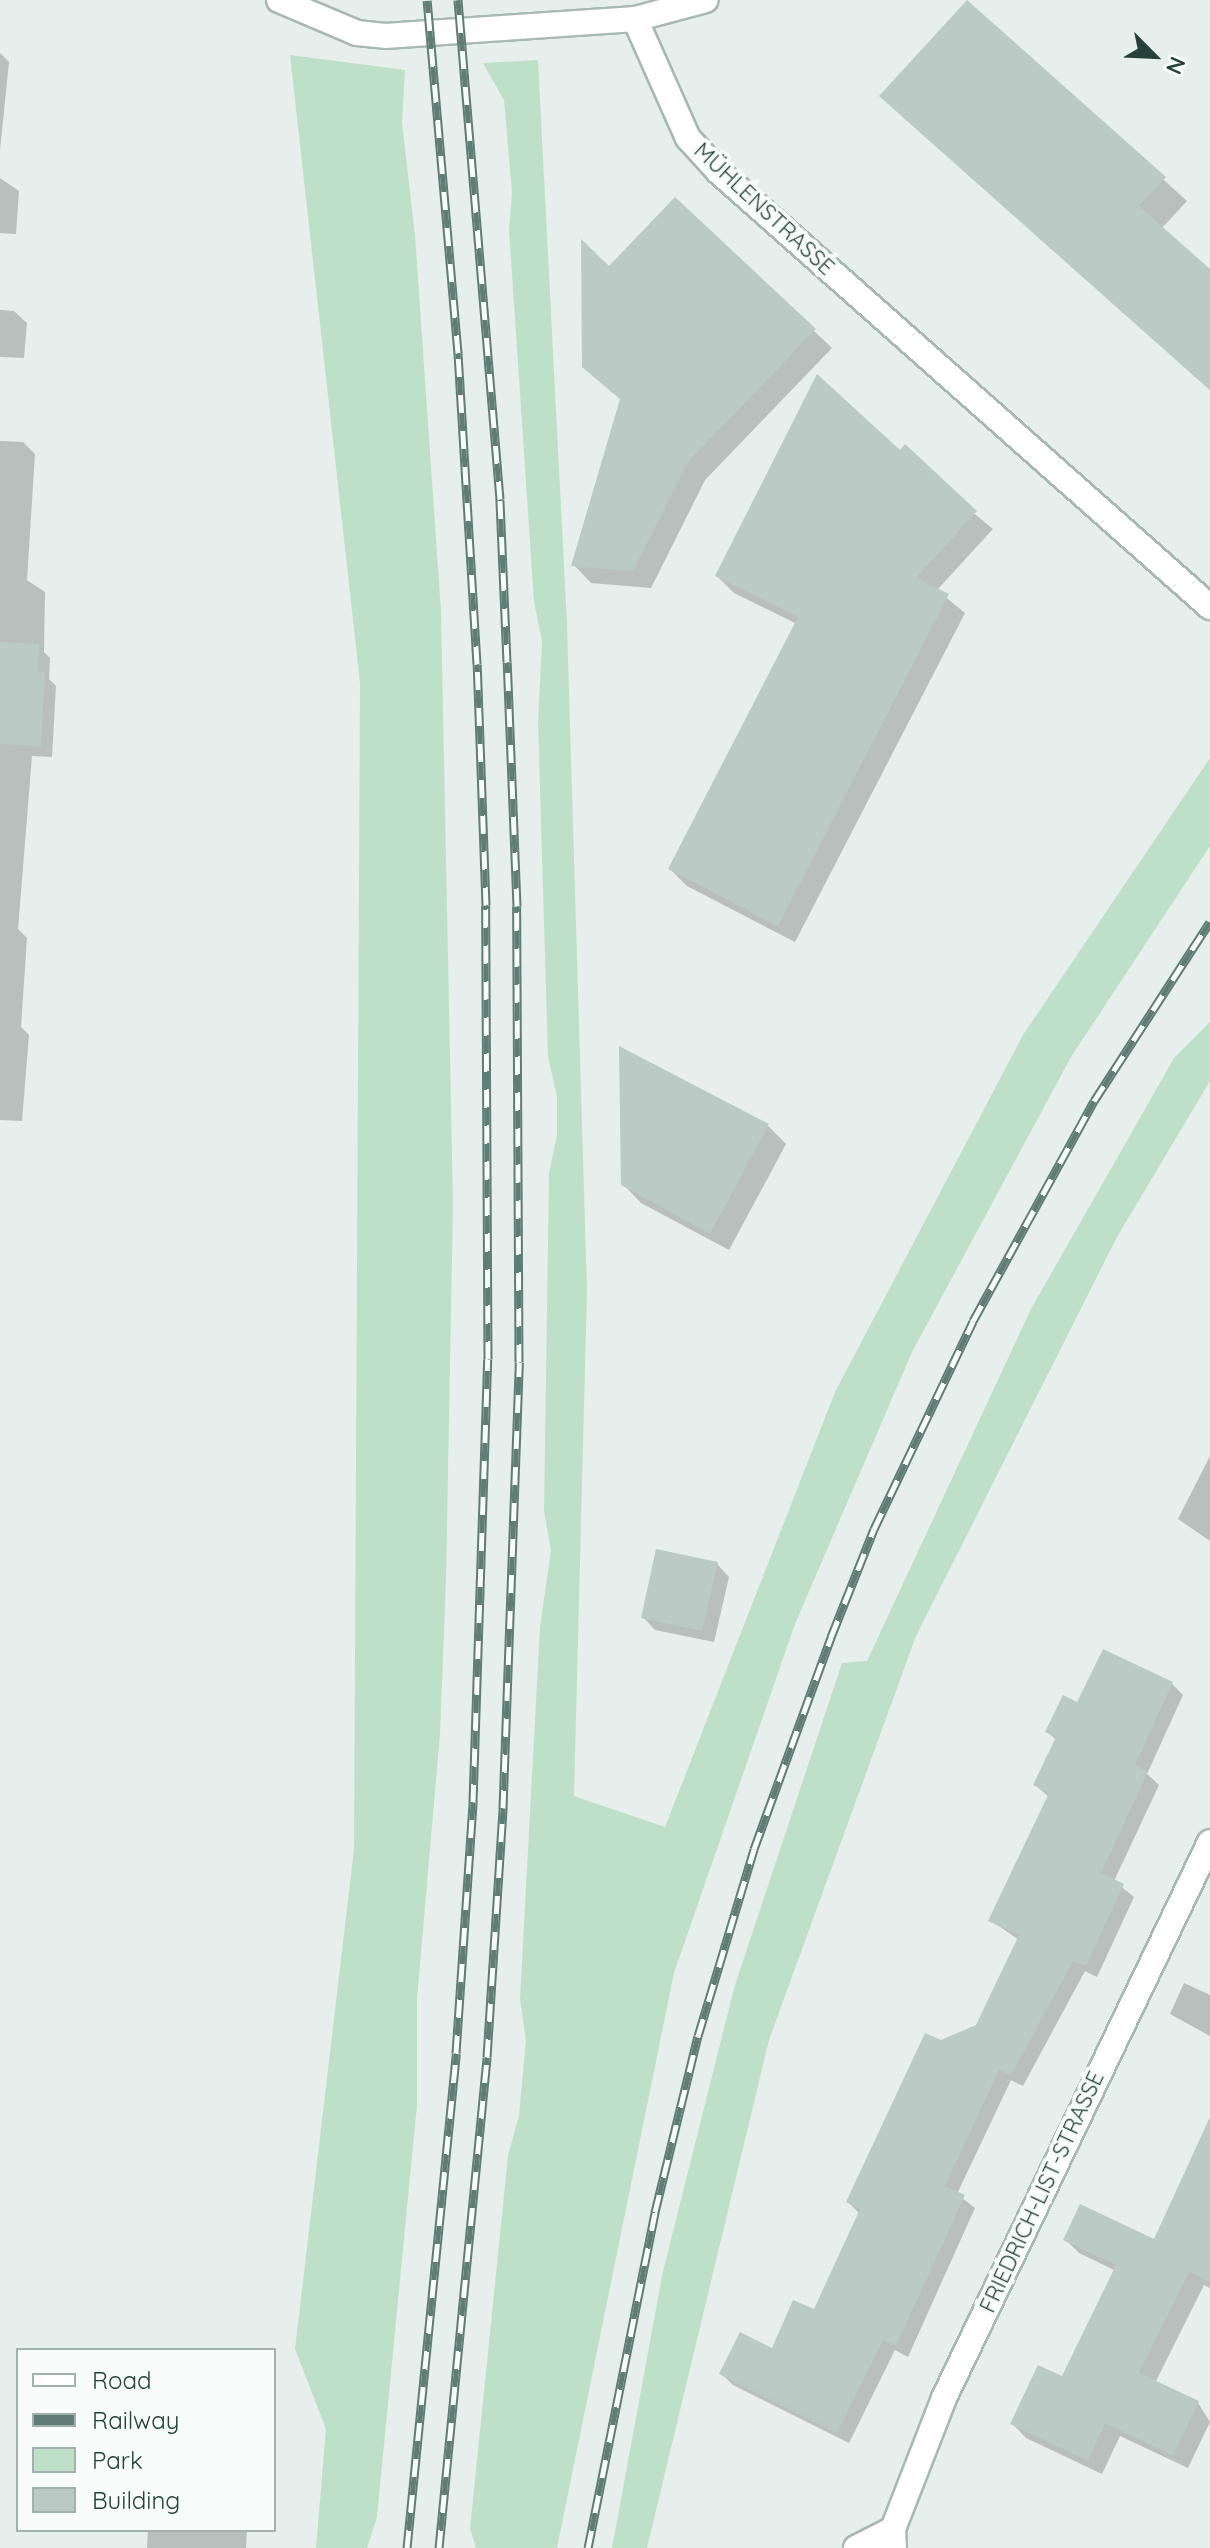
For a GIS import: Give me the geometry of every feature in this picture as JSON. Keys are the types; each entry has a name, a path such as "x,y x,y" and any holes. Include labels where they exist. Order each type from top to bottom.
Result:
{"street":[{"path":"279,0 357,33 385,36 635,19 706,0"},
{"name":"MÜHLENSTRASSE","path":"635,19 688,138 719,172 1210,607"},
{"name":"FRIEDRICH-LIST-STRASSE","path":"893,2538 944,2398 1210,1842"},
{"path":"856,2548 893,2538"}],"green space":[{"path":"290,55 405,70 402,123 415,235 441,611 453,1204 446,1581 440,1734 417,1999 417,2105 377,2517 367,2548 316,2548 326,2429 295,2349 354,1849 360,683"},
{"path":"538,60 567,624 587,1291 574,1796 665,1827 835,1392 1023,1035 1210,758 1210,846 1071,1057 912,1352 795,1624 674,1973 557,2548 476,2548 470,2529 508,2156 519,2115 526,2041 520,1999 540,1627 551,1550 544,1511 549,1173 557,1135 557,1096 548,1057 538,722 542,641 534,602 509,230 512,193 504,100 483,63"},
{"path":"1210,1022 1210,1081 1117,1237 916,1636 769,2040 647,2548 612,2548 663,2271 735,1985 842,1663 867,1661 1031,1309 1174,1058"}],"building":[{"path":"967,0 1166,177 1139,206 1210,269 1210,390 879,96"},
{"path":"675,197 816,329 688,462 633,571 571,566 620,399 582,367 581,239 609,266"},
{"path":"817,374 900,450 905,444 977,511 916,578 949,594 778,926 668,869 798,617 715,576"},
{"path":"0,642 39,644 38,671 45,672 41,746 0,744"},
{"path":"619,1046 769,1124 710,1234 621,1185"},
{"path":"656,1549 718,1562 702,1631 641,1618"},
{"path":"1103,1649 1173,1682 1135,1765 1148,1772 1101,1873 1124,1884 1086,1966 1073,1961 1011,2075 999,2070 945,2186 965,2195 896,2346 883,2340 837,2433 719,2374 740,2332 772,2348 793,2300 814,2309 860,2209 846,2202 925,2033 941,2040 976,2025 1019,1935 988,1921 1049,1793 1033,1785 1056,1737 1045,1732 1063,1695 1077,1702"},
{"path":"1210,2117 1210,2282 1189,2272 1139,2373 1199,2401 1173,2456 1105,2423 1088,2461 1010,2424 1038,2365 1062,2376 1116,2265 1063,2240 1080,2204 1154,2239"}],"railway":[{"path":"407,2548 456,2053 473,1802 488,1359 486,905 477,664 458,353 427,0"},
{"path":"439,2548 487,2057 503,1808 519,1362 517,906 500,499 458,0"},
{"path":"588,2548 655,2212 698,2036 754,1849 831,1637 874,1529 973,1321 1094,1101 1210,922"}]}
